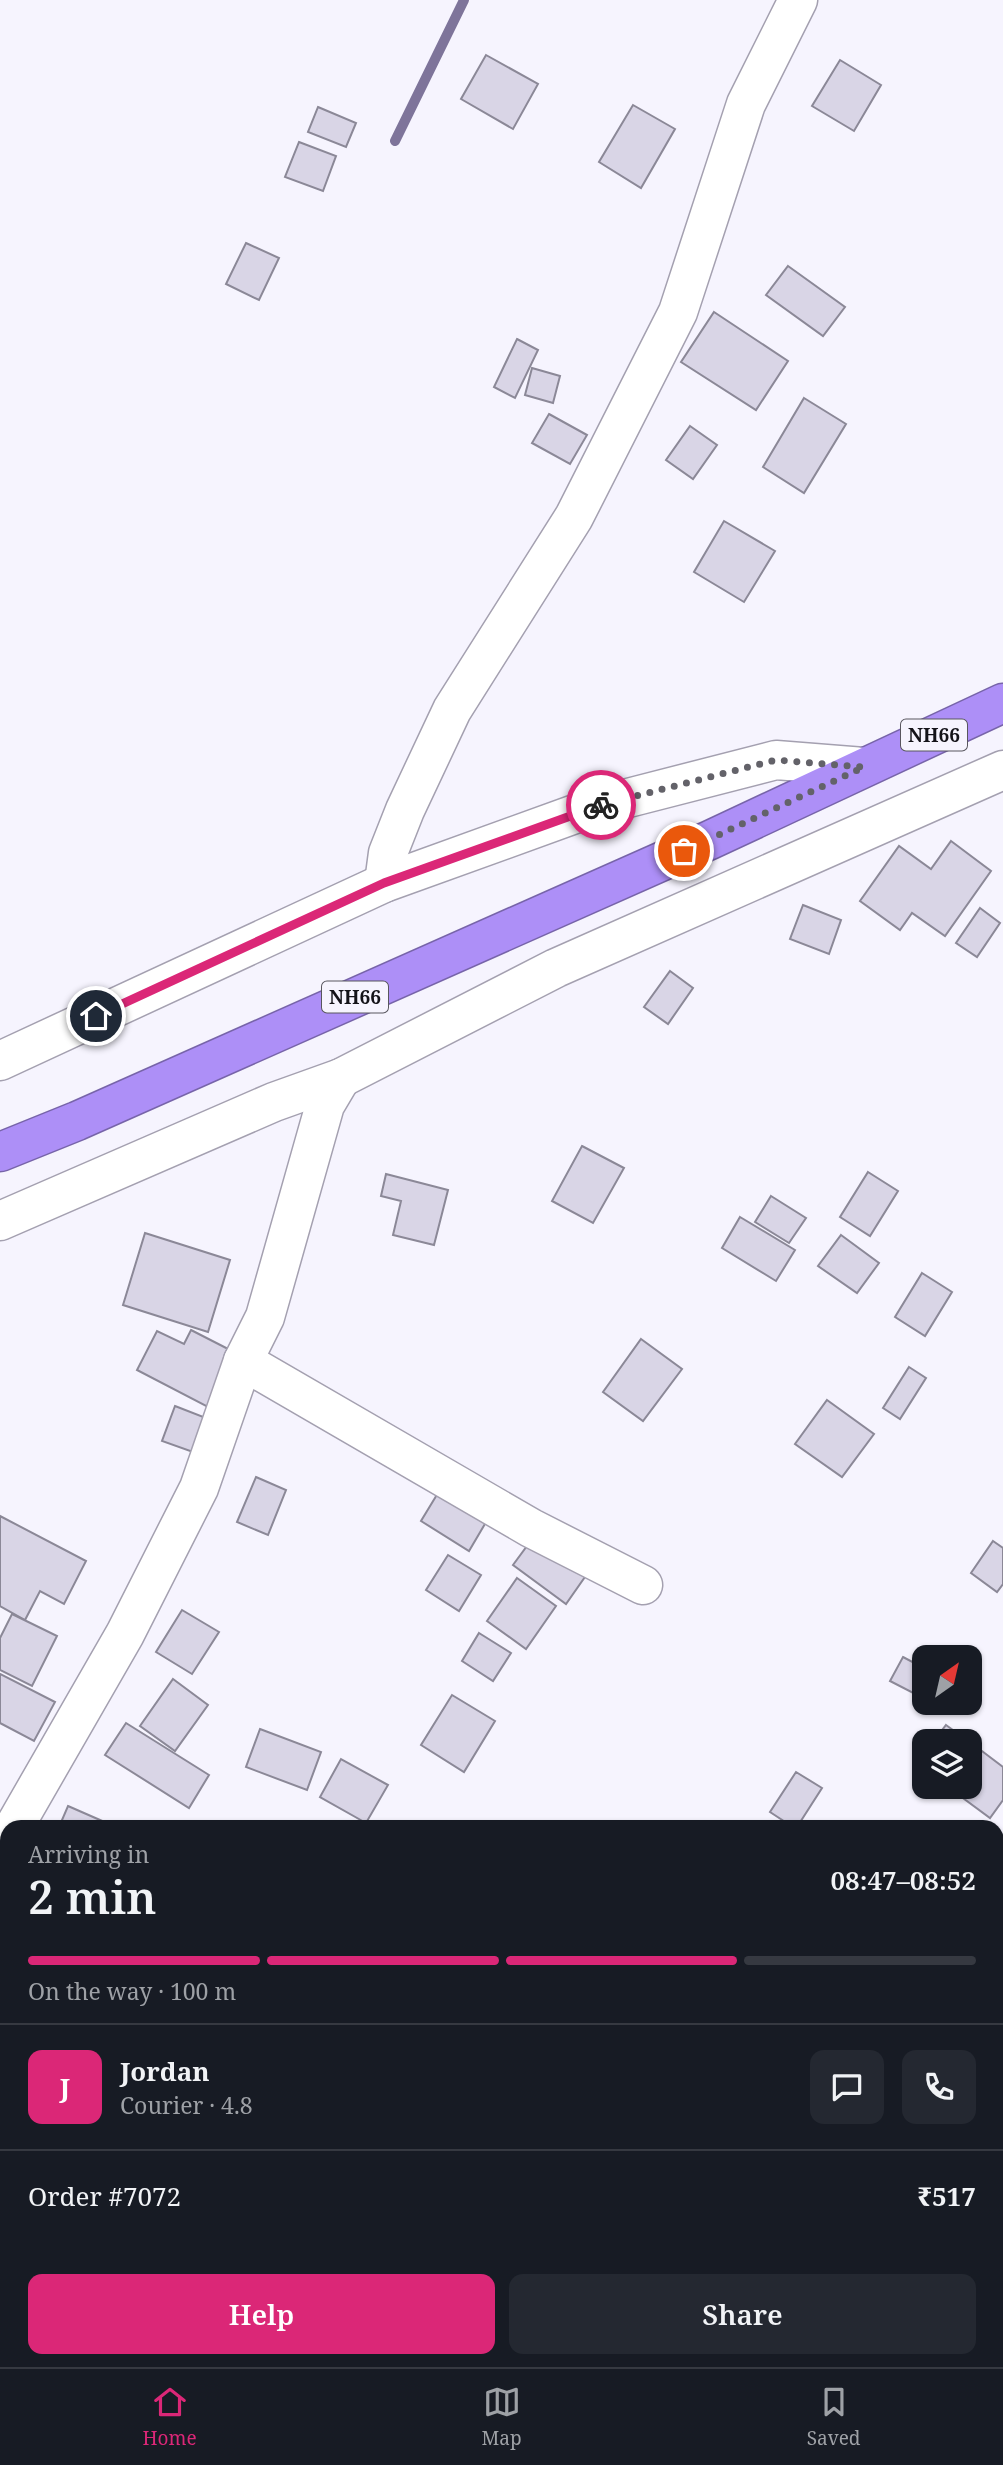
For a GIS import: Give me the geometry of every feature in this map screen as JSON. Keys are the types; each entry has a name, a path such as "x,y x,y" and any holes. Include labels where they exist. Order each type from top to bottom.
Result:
{"highway":[{"name":"NH66","path":"0,1152 710,840 1003,703"}],"street":[{"path":"384,883 388,853 452,710 574,517 678,313 746,104 798,0"},
{"path":"0,1060 384,883 597,806 776,760 864,767"},
{"path":"0,1221 274,1102 341,1078 556,968 1003,770"},
{"path":"18,1820 125,1634 199,1488 243,1361 265,1317 325,1105 341,1078"},
{"path":"243,1361 531,1528 643,1585"}],"building":[{"path":"486,55 538,84 513,129 461,99"},
{"path":"840,60 881,85 854,131 812,106"},
{"path":"633,105 675,129 641,188 599,162"},
{"path":"318,107 356,123 346,147 308,132"},
{"path":"299,142 336,156 323,191 285,177"},
{"path":"246,243 279,258 259,300 226,284"},
{"path":"788,266 845,307 823,336 766,295"},
{"path":"714,312 788,361 756,410 681,362"},
{"path":"517,339 538,350 515,398 494,387"},
{"path":"532,368 560,376 553,403 525,395"},
{"path":"804,398 846,424 804,493 763,467"},
{"path":"549,414 587,435 570,464 532,443"},
{"path":"690,426 717,445 693,479 666,460"},
{"path":"724,521 775,551 744,602 694,572"},
{"path":"951,841 991,871 945,936 912,913 900,930 860,901 899,846 931,869"},
{"path":"803,905 841,920 829,954 790,939"},
{"path":"980,908 1000,923 977,957 956,943"},
{"path":"670,971 693,988 668,1024 644,1007"},
{"path":"582,1146 624,1168 593,1223 552,1201"},
{"path":"868,1172 898,1191 870,1236 840,1217"},
{"path":"386,1174 448,1190 434,1245 393,1235 401,1201 381,1196"},
{"path":"771,1196 806,1218 789,1243 755,1222"},
{"path":"740,1217 795,1250 776,1281 722,1248"},
{"path":"145,1233 230,1260 208,1332 123,1305"},
{"path":"841,1235 879,1263 857,1293 818,1266"},
{"path":"922,1273 952,1292 925,1336 895,1317"},
{"path":"191,1330 236,1353 208,1407 137,1370 157,1331 184,1344"},
{"path":"641,1339 682,1369 643,1421 603,1392"},
{"path":"909,1367 926,1378 900,1419 883,1408"},
{"path":"827,1400 874,1434 842,1477 795,1444"},
{"path":"175,1406 206,1418 193,1452 162,1441"},
{"path":"256,1477 286,1490 268,1535 237,1522"},
{"path":"444,1483 492,1512 469,1551 421,1521"},
{"path":"0,1516 86,1561 64,1604 40,1591 25,1620 0,1606"},
{"path":"549,1516 601,1554 566,1604 513,1565"},
{"path":"993,1541 1003,1548 1003,1584 997,1592 971,1573"},
{"path":"448,1555 481,1575 459,1611 426,1590"},
{"path":"517,1578 556,1606 526,1649 487,1621"},
{"path":"182,1610 219,1632 192,1674 156,1652"},
{"path":"12,1614 57,1636 32,1686 0,1670 0,1638"},
{"path":"479,1633 511,1653 493,1681 462,1661"},
{"path":"903,1657 912,1662 912,1692 890,1681"},
{"path":"0,1674 55,1702 34,1741 0,1723"},
{"path":"173,1679 208,1705 175,1751 140,1726"},
{"path":"452,1695 495,1721 464,1772 421,1745"},
{"path":"126,1723 209,1775 189,1808 105,1755"},
{"path":"260,1729 321,1752 307,1790 246,1767"},
{"path":"982,1751 1003,1767 1003,1800 990,1818 964,1799 982,1799"},
{"path":"341,1759 388,1785 368,1820 361,1820 320,1797"},
{"path":"796,1772 822,1788 801,1820 782,1820 770,1812"},
{"path":"68,1806 100,1820 62,1820"}],"waterway":[{"path":"395,141 464,0"}],"way so far":[{"path":"601,805 776,760 864,767 684,851"}],"route":[{"path":"96,1016 384,883 601,805"}]}
